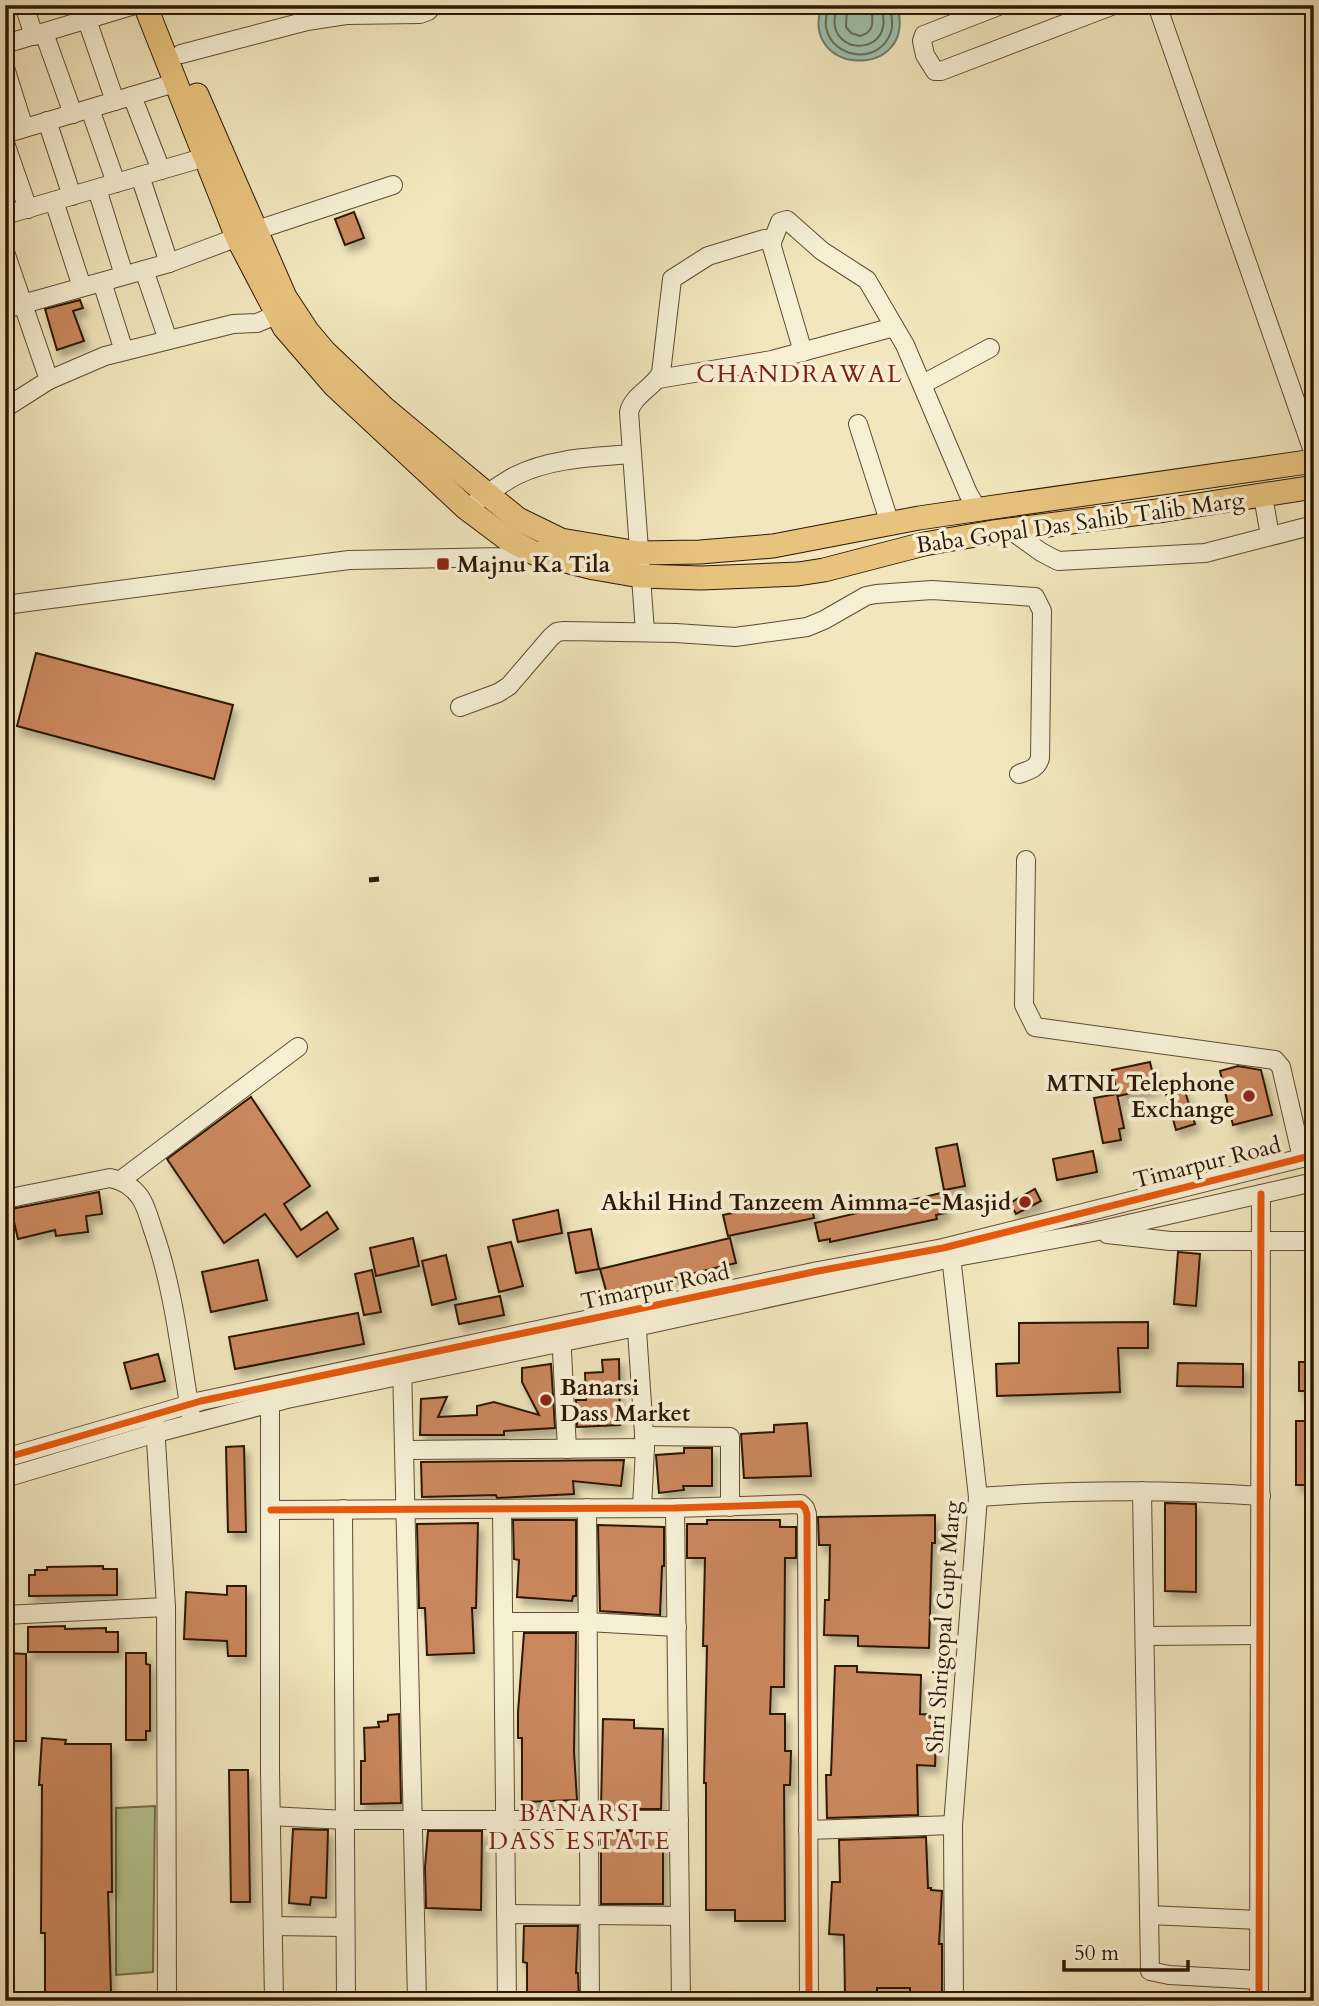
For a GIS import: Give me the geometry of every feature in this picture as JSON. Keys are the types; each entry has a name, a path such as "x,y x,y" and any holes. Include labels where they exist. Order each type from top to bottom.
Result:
{"main road":[{"name":"Baba Gopal Das Sahib Talib Marg","path":"145,5 206,157 284,312 296,342 334,385 466,508 506,538 534,553 640,576 701,578 798,574 824,570 924,544 1314,487"},
{"name":"Baba Gopal Das Sahib Talib Marg","path":"160,5 181,54 246,234"},
{"name":"Baba Gopal Das Sahib Talib Marg","path":"284,312 308,332 347,373 518,519 561,540 638,553 773,547 977,509 1314,461"}],"street":[{"path":"24,5 116,183"},
{"path":"5,44 135,5"},
{"path":"181,54 342,10 420,14 433,5"},
{"path":"1002,5 924,35 922,41 931,67 935,71 941,71 1114,5"},
{"path":"1157,5 1314,454"},
{"path":"88,20 115,101"},
{"path":"5,68 24,128"},
{"path":"5,134 175,83"},
{"path":"132,96 161,170"},
{"path":"47,121 82,287"},
{"path":"5,143 28,208"},
{"path":"5,215 206,157"},
{"path":"140,176 169,263"},
{"path":"5,309 169,263 393,185"},
{"path":"97,188 124,275"},
{"path":"803,352 772,242 780,222 787,220 822,251 867,280 923,384 977,509"},
{"path":"645,632 629,409 658,379 663,366 671,279 708,256 764,239 772,242"},
{"path":"5,252 49,380"},
{"path":"144,270 168,340"},
{"path":"102,282 124,351"},
{"path":"5,408 49,380 105,356 233,324 257,323 284,312"},
{"path":"658,379 772,360 894,327"},
{"path":"923,384 990,348"},
{"path":"858,424 890,524"},
{"path":"466,508 516,475 537,468 583,458 632,454"},
{"path":"1263,496 1270,536"},
{"path":"1009,530 1058,561 1205,553 1314,526"},
{"path":"5,605 349,560 504,557 534,553 561,540"},
{"path":"460,707 498,693 509,686 557,632 645,632 734,638 807,626 824,620 866,596 876,594 932,590 1035,597 1042,611 1040,758 1033,769 1019,774"},
{"path":"1026,860 1024,1005 1035,1027 1275,1060 1281,1067 1308,1157"},
{"path":"121,1180 298,1047"},
{"name":"Timarpur Road","path":"951,1252 1089,1212 1308,1157"},
{"path":"5,1199 110,1178 121,1180 132,1188 142,1200 161,1252 177,1325 192,1423"},
{"name":"Timarpur Road","path":"5,1458 189,1404 270,1395 951,1252 1093,1232 1314,1182"},
{"path":"1259,2001 1261,1194"},
{"path":"1089,1212 1093,1232 1170,1241 1314,1241"},
{"name":"Shri Shrigopal Gupt Marg","path":"951,1252 978,1497 953,1825 954,2001"},
{"path":"636,1318 645,1442 642,1508"},
{"path":"561,1333 567,1449"},
{"path":"403,1366 417,2001"},
{"path":"270,1395 274,2001"},
{"name":"Timarpur Road","path":"5,1478 192,1423 270,1395"},
{"path":"155,1413 166,1607 167,2001"},
{"path":"405,1450 567,1449 730,1437 730,1507"},
{"path":"978,1497 1041,1492 1142,1491 1261,1496"},
{"path":"1142,1491 1150,1971 1168,1975 1259,1980"},
{"path":"271,1510 675,1508 801,1504 807,1514 809,2001"},
{"path":"587,1508 590,2001"},
{"path":"675,1508 681,2001"},
{"path":"343,1509 346,2001"},
{"path":"502,1509 507,2001"},
{"path":"5,1615 166,1607"},
{"path":"503,1622 587,1622 677,1627"},
{"path":"1145,1636 1260,1635"},
{"path":"271,1816 345,1820 679,1820"},
{"path":"808,1830 953,1825"},
{"path":"506,1914 680,1916"},
{"path":"1149,1915 1259,1920"},
{"path":"273,1926 345,1927"}],"shaded area":[{"path":"155,1806 153,1972 116,1975 116,1808"}],"water":[{"path":"822,5 897,5 899,30 891,47 876,58 858,60 841,57 826,46 819,29"}],"building":[{"path":"354,212 364,238 345,245 335,219"},
{"path":"80,300 83,308 73,311 84,341 57,350 45,309"},
{"path":"36,653 233,705 214,779 17,726"},
{"path":"1150,1062 1156,1088 1118,1096 1112,1070"},
{"path":"1238,1066 1261,1070 1272,1115 1233,1125 1220,1071"},
{"path":"1184,1088 1195,1124 1176,1130 1166,1094"},
{"path":"1117,1094 1124,1128 1119,1129 1121,1140 1103,1143 1094,1098"},
{"path":"251,1097 310,1186 284,1204 301,1230 327,1212 338,1229 297,1257 265,1214 224,1243 167,1159"},
{"path":"957,1144 965,1186 944,1190 936,1148"},
{"path":"1093,1151 1097,1172 1057,1180 1053,1159"},
{"path":"1035,1189 1041,1201 1016,1214 1010,1203"},
{"path":"99,1192 102,1214 86,1216 88,1232 56,1236 55,1230 18,1239 11,1209"},
{"path":"941,1193 946,1213 936,1215 937,1219 830,1242 830,1239 819,1241 815,1223"},
{"path":"810,1197 814,1218 728,1236 723,1215"},
{"path":"558,1210 562,1233 518,1242 513,1220"},
{"path":"591,1229 599,1269 576,1273 568,1233"},
{"path":"413,1238 419,1266 376,1276 370,1248"},
{"path":"730,1238 736,1263 607,1294 600,1269"},
{"path":"511,1242 523,1286 499,1292 488,1247"},
{"path":"1178,1252 1200,1254 1196,1306 1174,1304"},
{"path":"446,1255 456,1299 432,1305 422,1261"},
{"path":"258,1260 267,1300 211,1312 202,1272"},
{"path":"372,1270 381,1312 364,1315 355,1274"},
{"path":"500,1296 504,1315 459,1324 455,1305"},
{"path":"358,1313 364,1344 235,1369 229,1337"},
{"path":"1148,1322 1148,1348 1118,1348 1120,1392 997,1396 996,1364 1019,1363 1019,1323"},
{"path":"158,1354 165,1381 131,1389 124,1363"},
{"path":"619,1359 620,1425 577,1427 576,1400 586,1400 585,1373 603,1372 602,1360"},
{"path":"1299,1362 1314,1362 1314,1391 1299,1391"},
{"path":"1178,1363 1243,1364 1243,1387 1177,1386"},
{"name":"Banarsi Dass Market","path":"551,1364 555,1428 504,1431 504,1435 420,1435 421,1399 447,1397 438,1417 477,1415 477,1406 494,1402 539,1415 522,1382 522,1368"},
{"path":"1296,1421 1314,1421 1314,1485 1296,1485"},
{"path":"807,1423 811,1476 744,1478 741,1434 774,1432 774,1425"},
{"path":"244,1446 246,1532 228,1532 226,1447"},
{"path":"684,1448 712,1448 712,1486 683,1486 684,1490 659,1493 656,1455 684,1453"},
{"path":"624,1460 621,1486 573,1481 574,1494 497,1498 496,1495 422,1497 421,1462"},
{"path":"1165,1503 1196,1504 1196,1592 1165,1591"},
{"path":"935,1515 929,1648 858,1646 858,1636 824,1635 825,1600 829,1600 830,1545 819,1545 818,1517"},
{"path":"513,1520 576,1520 576,1596 573,1596 572,1601 517,1597 519,1560 514,1559"},
{"path":"707,1520 780,1520 780,1527 796,1527 796,1558 785,1558 784,1687 771,1687 770,1714 785,1714 785,1751 791,1751 790,1785 784,1785 785,1921 735,1921 735,1910 706,1910 704,1783 707,1646 703,1646 705,1558 687,1558 687,1524 707,1524"},
{"path":"478,1523 476,1608 472,1608 474,1653 427,1655 425,1608 419,1608 417,1524"},
{"path":"598,1525 664,1527 660,1615 600,1611"},
{"path":"103,1566 103,1569 117,1569 117,1595 29,1596 29,1575 35,1575 35,1570 47,1570 47,1567"},
{"path":"227,1586 246,1586 246,1656 228,1656 227,1641 184,1639 186,1592 227,1595"},
{"path":"65,1626 65,1629 106,1628 106,1632 118,1632 118,1652 28,1652 28,1627"},
{"path":"524,1633 576,1633 574,1752 577,1800 522,1802 522,1738 518,1738 518,1712"},
{"path":"5,1653 26,1654 26,1741 5,1741"},
{"path":"126,1653 146,1653 146,1664 150,1665 150,1731 146,1731 146,1740 126,1740"},
{"path":"835,1666 857,1666 857,1672 921,1675 920,1714 937,1715 935,1766 917,1765 918,1815 827,1818 826,1775 831,1775"},
{"path":"399,1714 401,1803 361,1804 361,1761 365,1761 364,1728 379,1727 378,1722 388,1721 388,1715"},
{"path":"603,1719 634,1720 634,1728 663,1729 661,1809 601,1809"},
{"path":"42,1738 66,1740 65,1744 111,1744 112,1892 108,1892 111,1993 45,1993 45,1933 41,1933 42,1785 39,1785"},
{"path":"229,1770 248,1770 250,1902 231,1902"},
{"path":"293,1829 328,1830 326,1898 311,1897 310,1905 289,1903"},
{"path":"428,1831 482,1831 481,1910 426,1908"},
{"path":"601,1831 663,1831 663,1904 601,1904"},
{"path":"926,1837 928,1888 942,1891 939,1944 942,1944 942,1995 910,1995 910,1988 877,1988 877,1995 845,1995 844,1935 829,1934 832,1882 840,1882 839,1840"},
{"path":"524,1926 578,1926 576,1973 579,2001 527,2001 527,1963 523,1962"}],"railway":[{"path":"369,880 379,879"}],"cycle path":[{"path":"5,1458 201,1401 818,1271 943,1248 1314,1155"},
{"path":"1259,2001 1261,1194"},
{"path":"271,1510 675,1508 801,1504 807,1514 809,2001"}],"place":[{"name":"Majnu Ka Tila","path":"443,564"},
{"name":"MTNL Telephone Exchange","path":"1249,1096"},
{"name":"Akhil Hind Tanzeem Aimma-e-Masjid","path":"1025,1202"},
{"name":"Banarsi Dass Market","path":"546,1400"}],"district":[{"name":"CHANDRAWAL","path":"800,374"},
{"name":"BANARSI DASS ESTATE","path":"580,1827"}]}
